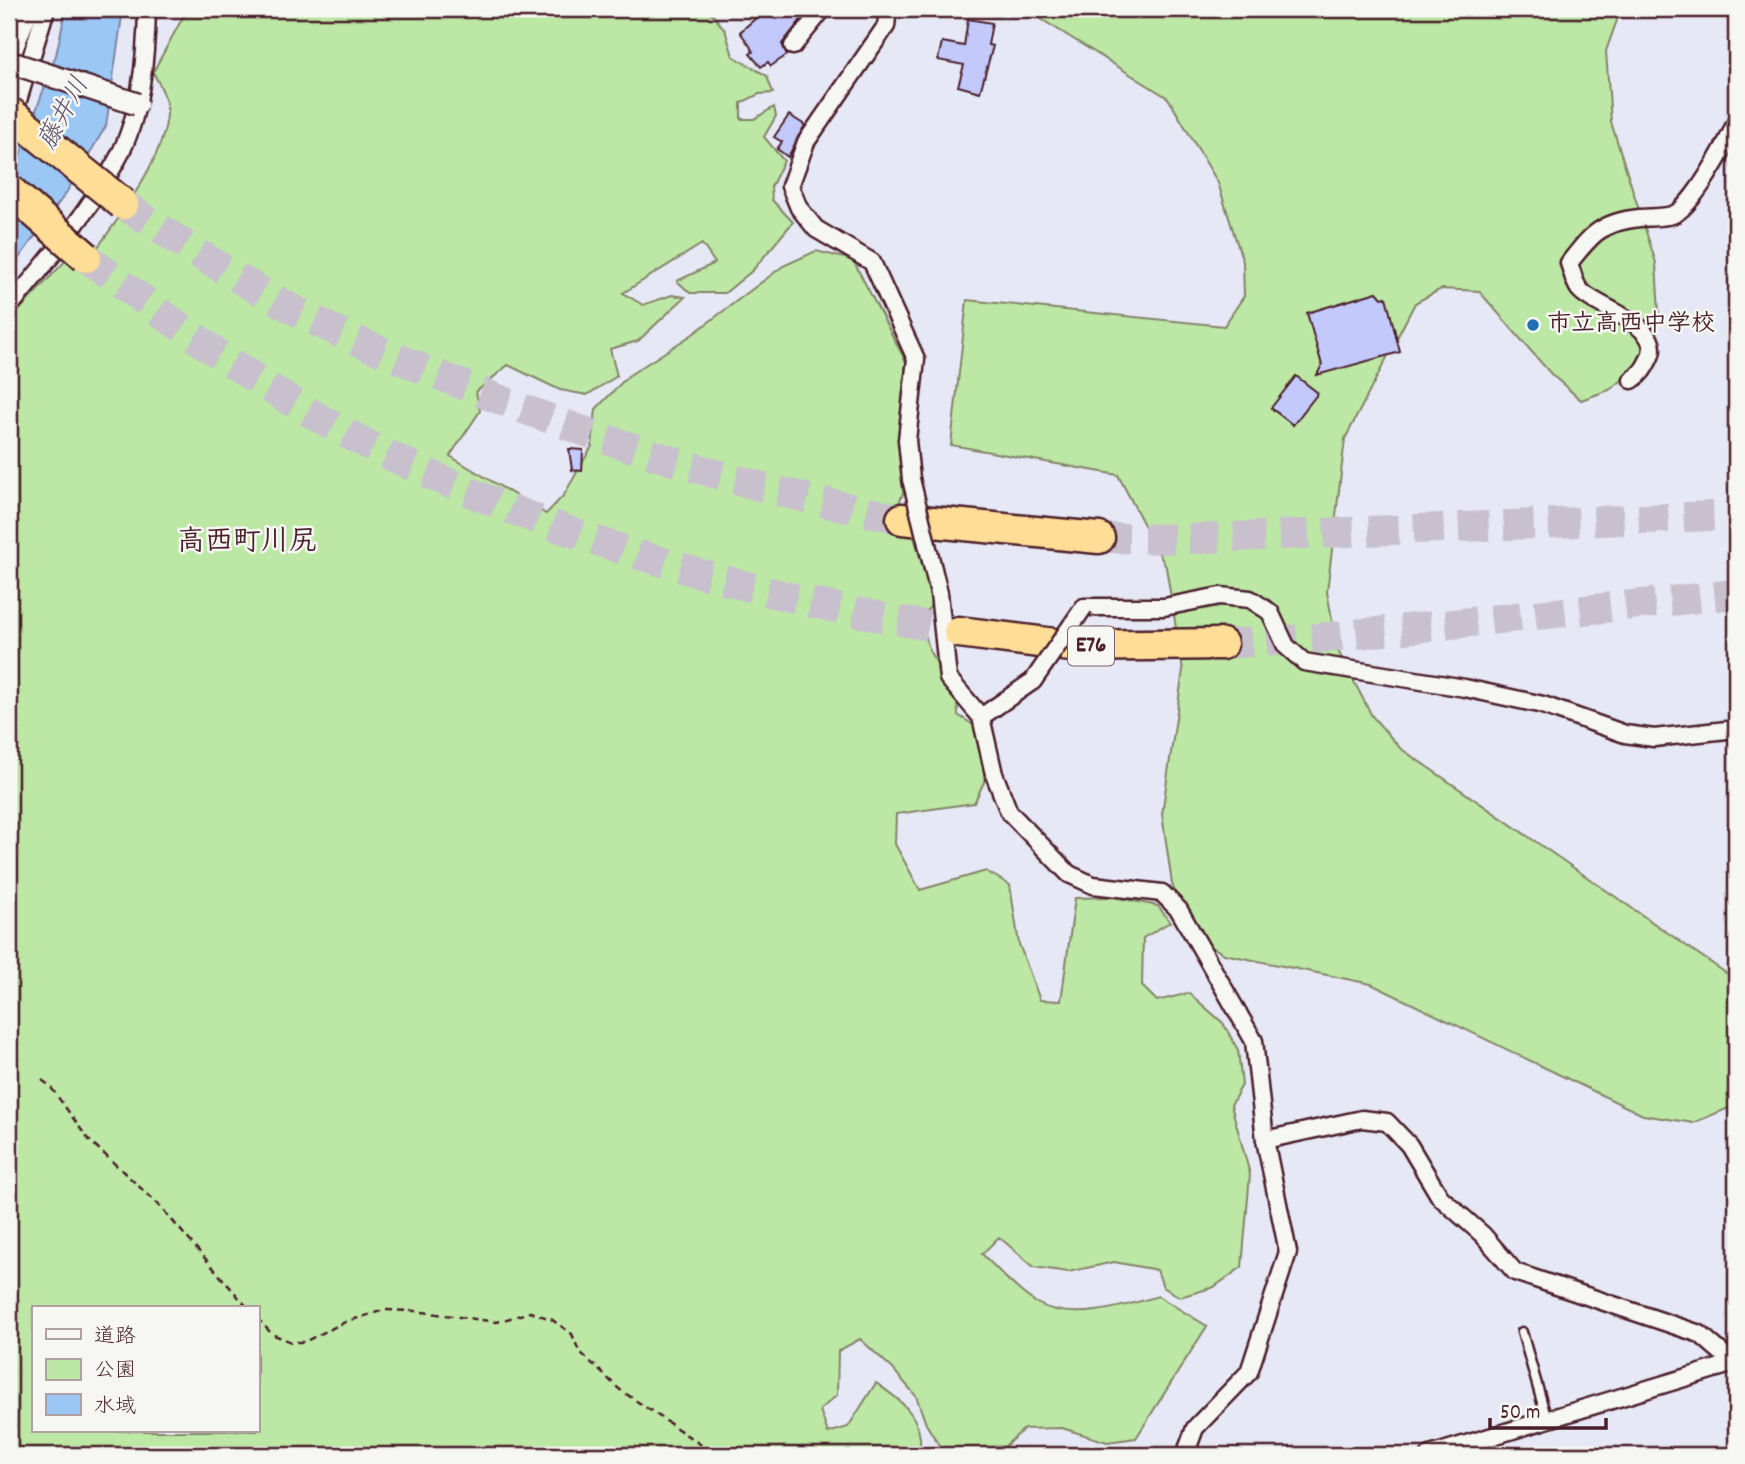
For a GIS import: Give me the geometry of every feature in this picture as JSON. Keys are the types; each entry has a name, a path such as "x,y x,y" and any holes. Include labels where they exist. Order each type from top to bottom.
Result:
{"highway":[{"path":"9,106 62,157"},
{"path":"9,112 122,204"},
{"path":"9,190 86,257"},
{"path":"902,519 1099,538"},
{"name":"E76","path":"959,632 1071,646 1223,645"}],"street":[{"path":"30,9 9,62 137,104"},
{"path":"9,130 46,9"},
{"path":"9,307 52,256 118,159 137,104 149,9"},
{"path":"793,46 823,9"},
{"path":"888,9 886,26 806,142 790,186 799,208 816,229 872,262 916,359 906,440 911,479 939,593 948,678 981,716 994,774 1009,811 1069,874 1093,886 1162,893 1178,910 1254,1041 1265,1140 1287,1252 1249,1372 1195,1428 1185,1455"},
{"path":"1632,380 1641,374 1651,355 1653,347 1648,336 1614,309 1579,289 1569,263 1602,226 1630,219 1674,215 1687,204 1729,141 1736,122"},
{"path":"981,716 1033,681 1084,607 1164,607 1220,596 1250,599 1270,612 1286,646 1304,662 1465,688 1543,705 1625,734 1681,737 1736,729"},
{"path":"1265,1140 1362,1119 1387,1122 1409,1145 1440,1197 1483,1235 1515,1272 1700,1334 1735,1364"},
{"path":"1430,1455 1735,1364"}],"lane":[{"path":"1522,1332 1547,1420"}],"path":[{"path":"42,1080 50,1086 88,1139 158,1204 246,1306"},
{"path":"259,1320 272,1334 290,1342 304,1342 345,1322 384,1310 415,1311 497,1322 530,1312 551,1319 572,1334 579,1351 619,1390 716,1455"}],"green space":[{"path":"198,9 708,9 725,30 733,56 767,76 773,93 759,94 741,103 741,119 754,119 774,107 776,116 764,137 784,161 771,187 772,200 793,222 753,270 725,293 690,293 677,281 715,263 702,244 623,293 643,305 672,295 685,297 638,341 610,349 617,376 587,395 560,390 508,365 476,392 480,411 450,456 546,514 564,495 592,446 596,409 628,376 693,334 783,266 816,251 853,260 906,362 898,440 903,493 896,511 898,528 914,537 933,602 921,620 930,652 957,695 958,715 978,728 985,780 974,803 896,814 895,844 920,890 986,871 1010,885 1019,944 1040,1000 1061,1001 1075,898 1114,897 1158,906 1170,922 1143,938 1142,986 1157,1001 1189,993 1223,1023 1238,1050 1242,1085 1231,1105 1250,1174 1242,1267 1214,1287 1180,1297 1163,1287 1157,1270 1114,1262 1068,1272 1034,1267 999,1237 982,1254 1021,1292 1049,1308 1096,1311 1158,1296 1207,1326 1136,1438 1107,1442 1062,1428 1024,1429 995,1455 945,1455 926,1424 916,1396 892,1368 860,1339 838,1351 837,1395 820,1410 828,1433 848,1427 876,1383 910,1412 919,1431 920,1455 743,1455 723,1450 722,1455 9,1455 9,321 67,259 81,270 136,192 159,148 165,126 167,103 153,72 183,17"},
{"path":"1025,9 1621,9 1606,51 1611,122 1656,263 1659,314 1650,359 1609,390 1581,400 1551,374 1479,291 1441,289 1415,303 1345,439 1327,592 1338,651 1372,716 1400,748 1736,980 1736,1105 1693,1123 1643,1115 1371,984 1224,954 1191,934 1172,884 1162,814 1183,670 1166,567 1118,475 951,445 967,300 1224,326 1244,296 1243,262 1218,183 1168,98"}],"water":[{"name":"藤井川","path":"66,9 123,9 106,126 66,193 9,272 9,174 20,155 56,55"}],"building":[{"path":"747,9 803,9 807,12 782,44 787,55 771,66 768,62 761,67 750,54 753,52 740,32 757,17"},
{"path":"968,19 992,23 988,45 993,46 980,92 958,86 964,65 938,60 942,42 964,46"},
{"path":"789,115 805,125 788,157 777,149 782,142 774,137"},
{"path":"1377,292 1382,298 1386,297 1400,352 1317,375 1322,365 1307,313"},
{"path":"1296,376 1318,393 1293,425 1271,408"},
{"path":"569,449 583,450 582,471 572,470"}],"tunnel":[{"path":"123,204 214,263 284,304 346,336 443,377 571,427 679,463 789,494 902,519"},
{"path":"86,257 257,380 367,444 469,492 576,533 684,569 814,603 959,632"},
{"path":"1099,538 1189,539 1736,515"},
{"path":"1222,644 1319,638 1736,594"}],"place":[{"name":"市立高西中学校","path":"1533,325"}],"district":[{"name":"高西町川尻","path":"247,544"}]}
